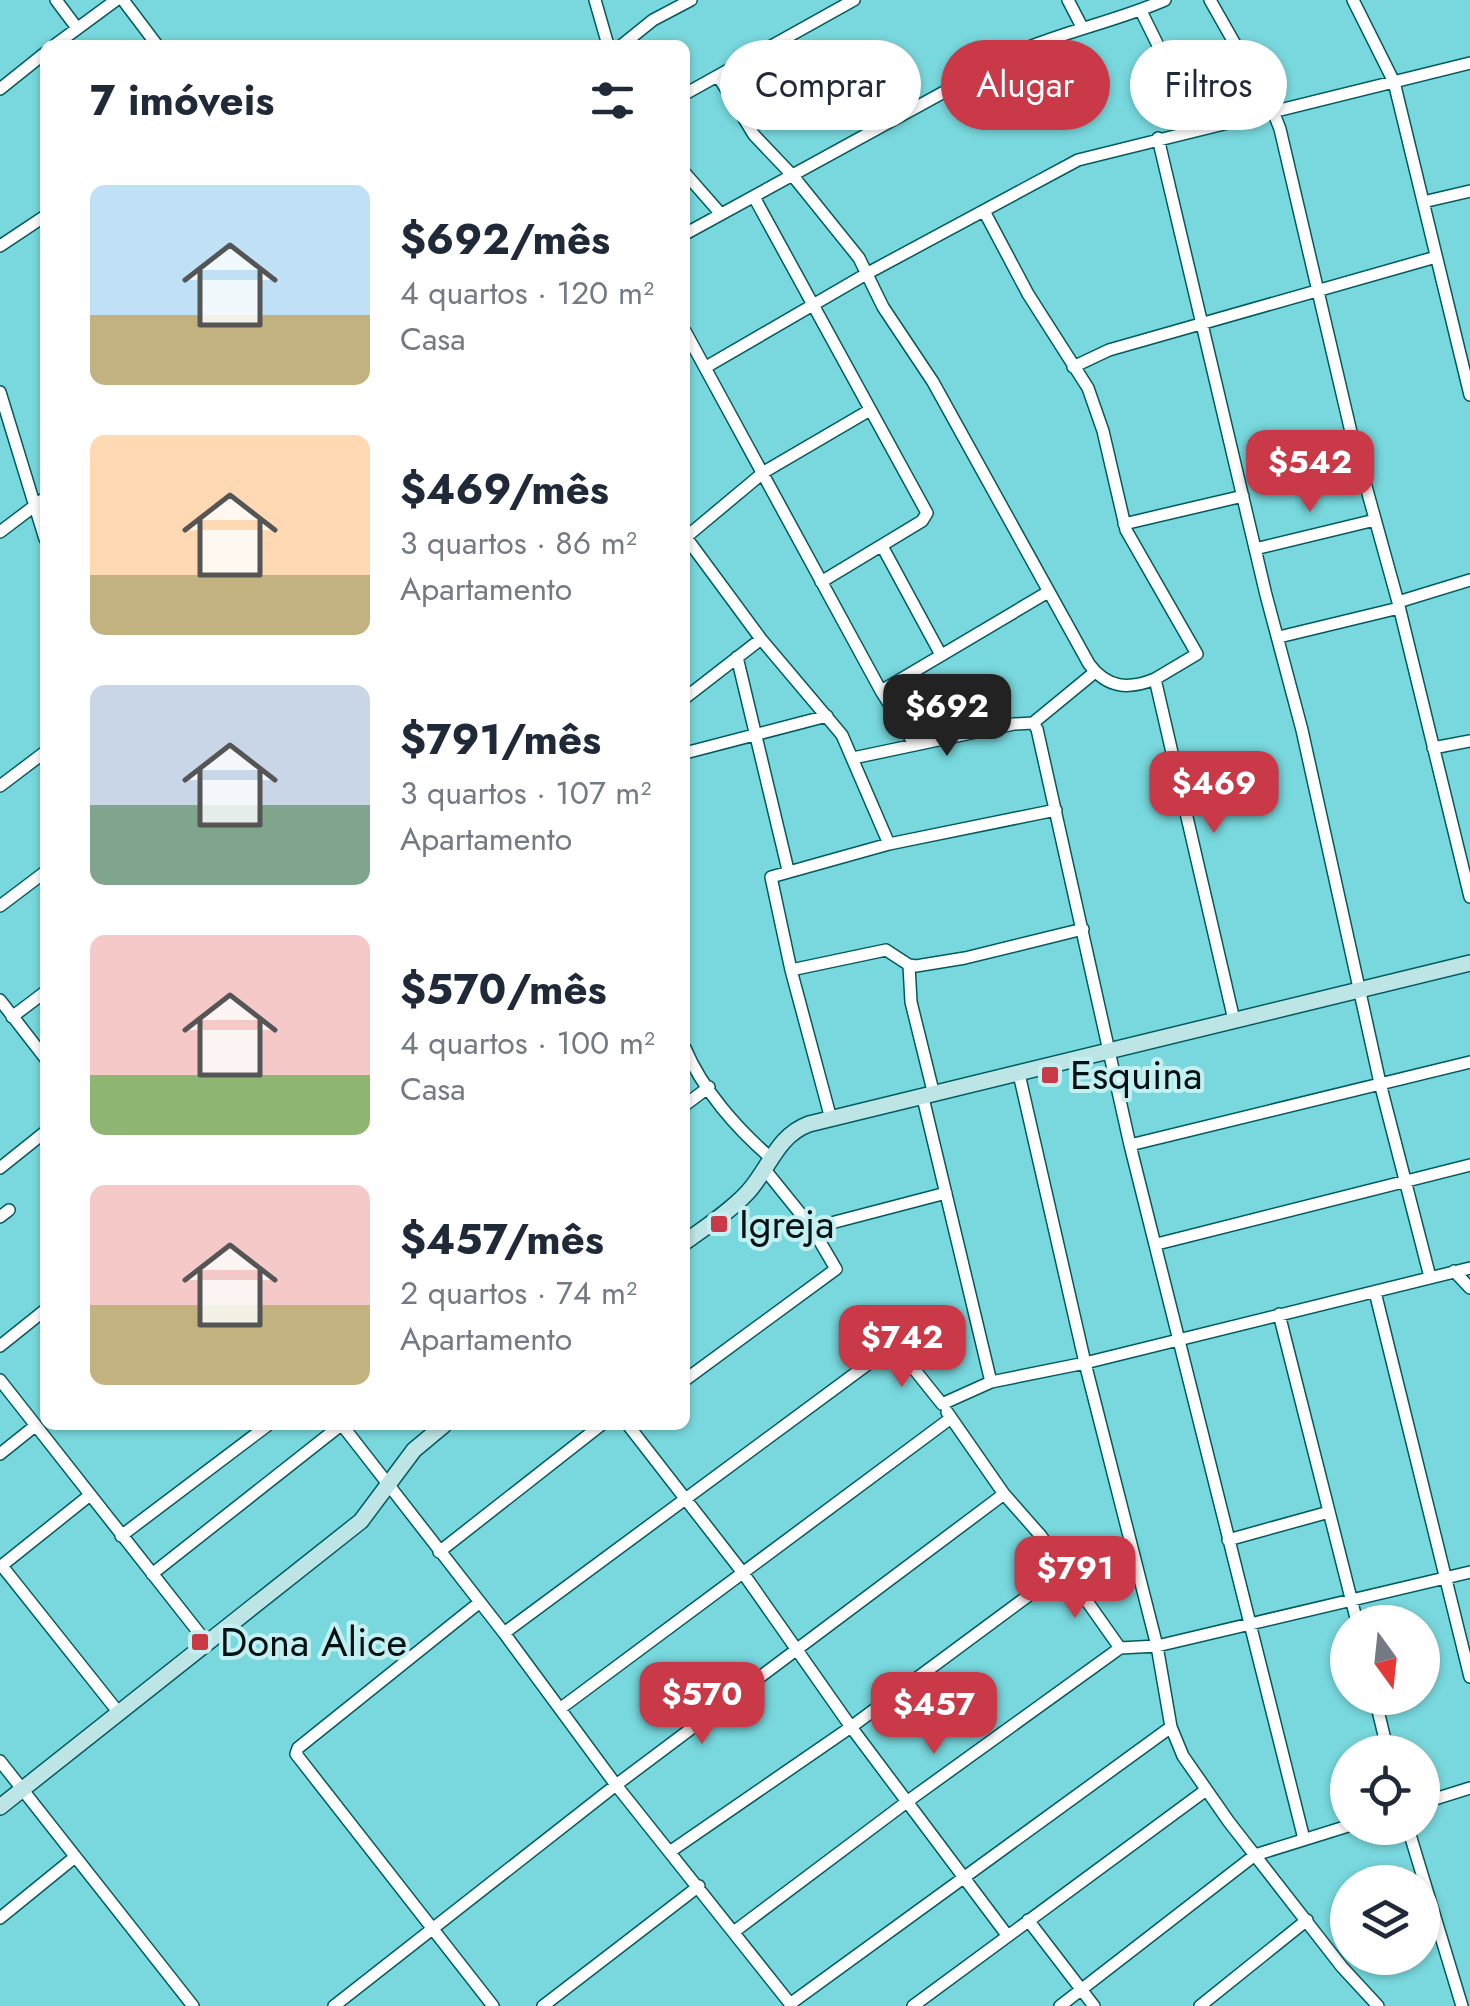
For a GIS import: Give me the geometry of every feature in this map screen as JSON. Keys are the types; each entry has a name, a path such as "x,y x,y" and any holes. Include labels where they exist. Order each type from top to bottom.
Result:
{"street":[{"path":"56,0 77,28"},
{"path":"62,40 119,0 153,40"},
{"path":"595,0 607,40"},
{"path":"628,40 653,20 690,0"},
{"path":"690,91 854,0"},
{"path":"1068,0 1082,27"},
{"path":"690,231 989,66 1051,37 1166,0"},
{"path":"1210,0 1233,40"},
{"path":"1353,0 1394,82 1470,395"},
{"path":"1141,11 1155,40"},
{"path":"0,88 40,57"},
{"path":"1287,108 1470,63"},
{"path":"718,76 754,135 836,226 868,273 883,307 933,382 1094,672 1116,686 1156,680 1198,654 1124,524 1096,407 984,211"},
{"path":"706,366 1078,160 1195,130"},
{"path":"1278,130 1467,872 1470,897"},
{"path":"1158,138 1279,637 1380,1083 1430,1278"},
{"path":"690,179 720,213"},
{"path":"1423,202 1470,190"},
{"path":"754,197 927,513 922,521 821,582"},
{"path":"0,246 40,219"},
{"path":"1074,366 1110,350 1436,257"},
{"path":"690,339 881,691 915,745"},
{"path":"0,392 40,501 0,532"},
{"path":"690,533 764,472 870,410"},
{"path":"1124,524 1243,496"},
{"path":"1255,549 1375,520"},
{"path":"690,544 761,639 842,735 889,844"},
{"path":"882,546 941,655"},
{"path":"1279,637 1398,605 1470,580"},
{"path":"881,691 1048,592"},
{"path":"690,694 761,639"},
{"path":"737,657 788,870"},
{"path":"853,758 1033,723 1094,672"},
{"path":"1156,680 1234,1020"},
{"path":"690,747 754,736 827,716"},
{"path":"1033,723 1130,1145 1158,1244 1248,1624 1304,1839"},
{"path":"1433,748 1470,741"},
{"path":"0,786 40,756"},
{"path":"831,1119 791,970 772,874 889,844 1056,810"},
{"path":"0,906 40,876"},
{"path":"791,970 886,950 909,965 965,958 1082,929"},
{"path":"690,1238 732,1207 784,1139 798,1128 1470,963"},
{"path":"909,965 911,1002 946,1193 991,1382"},
{"path":"12,1017 40,996"},
{"path":"0,1000 40,1052"},
{"path":"690,1056 812,1228 836,1269 690,1376"},
{"path":"1130,1145 1470,1062"},
{"path":"1019,1074 1085,1364 1157,1646 1171,1727 1183,1756 1206,1790 1342,1967 1378,2006"},
{"path":"690,1100 709,1087"},
{"path":"0,1168 40,1136"},
{"path":"1158,1244 1470,1166"},
{"path":"812,1228 946,1193"},
{"path":"942,1404 991,1382 1085,1364 1470,1268"},
{"path":"1454,1271 1470,1288"},
{"path":"1375,1292 1470,1677"},
{"path":"0,1346 40,1314"},
{"path":"1279,1314 1353,1605"},
{"path":"504,1633 891,1347 898,1349 942,1404 1120,1648"},
{"path":"0,1380 207,1643"},
{"path":"561,1708 950,1418"},
{"path":"0,1454 34,1426"},
{"path":"122,1536 261,1430"},
{"path":"152,1574 335,1430"},
{"path":"345,1430 504,1633 616,1785 791,2005 1171,1727"},
{"path":"0,1807 360,1521 414,1450 438,1430"},
{"path":"439,1552 594,1430"},
{"path":"632,1430 744,1573 851,1726 1007,1934"},
{"path":"334,2006 616,1785 1004,1494"},
{"path":"90,1495 1,1566 119,1713"},
{"path":"1228,1540 1329,1512"},
{"path":"670,1851 851,1726 1063,1570"},
{"path":"735,1931 1120,1648 1157,1646 1470,1572"},
{"path":"480,1602 298,1748 296,1754 493,2006"},
{"path":"0,1762 193,2006"},
{"path":"1440,1797 1470,1788"},
{"path":"914,2006 1206,1790"},
{"path":"1060,2006 1255,1855 1330,1831"},
{"path":"1413,1845 1463,2004"},
{"path":"0,1918 75,1856"},
{"path":"542,2006 699,1886"},
{"path":"1028,1920 1094,2006"},
{"path":"1200,2006 1307,1920"}],"place":[{"name":"Esquina","path":"1050,1075"},
{"name":"Igreja","path":"719,1224"},
{"name":"Dona Alice","path":"200,1642"}]}
